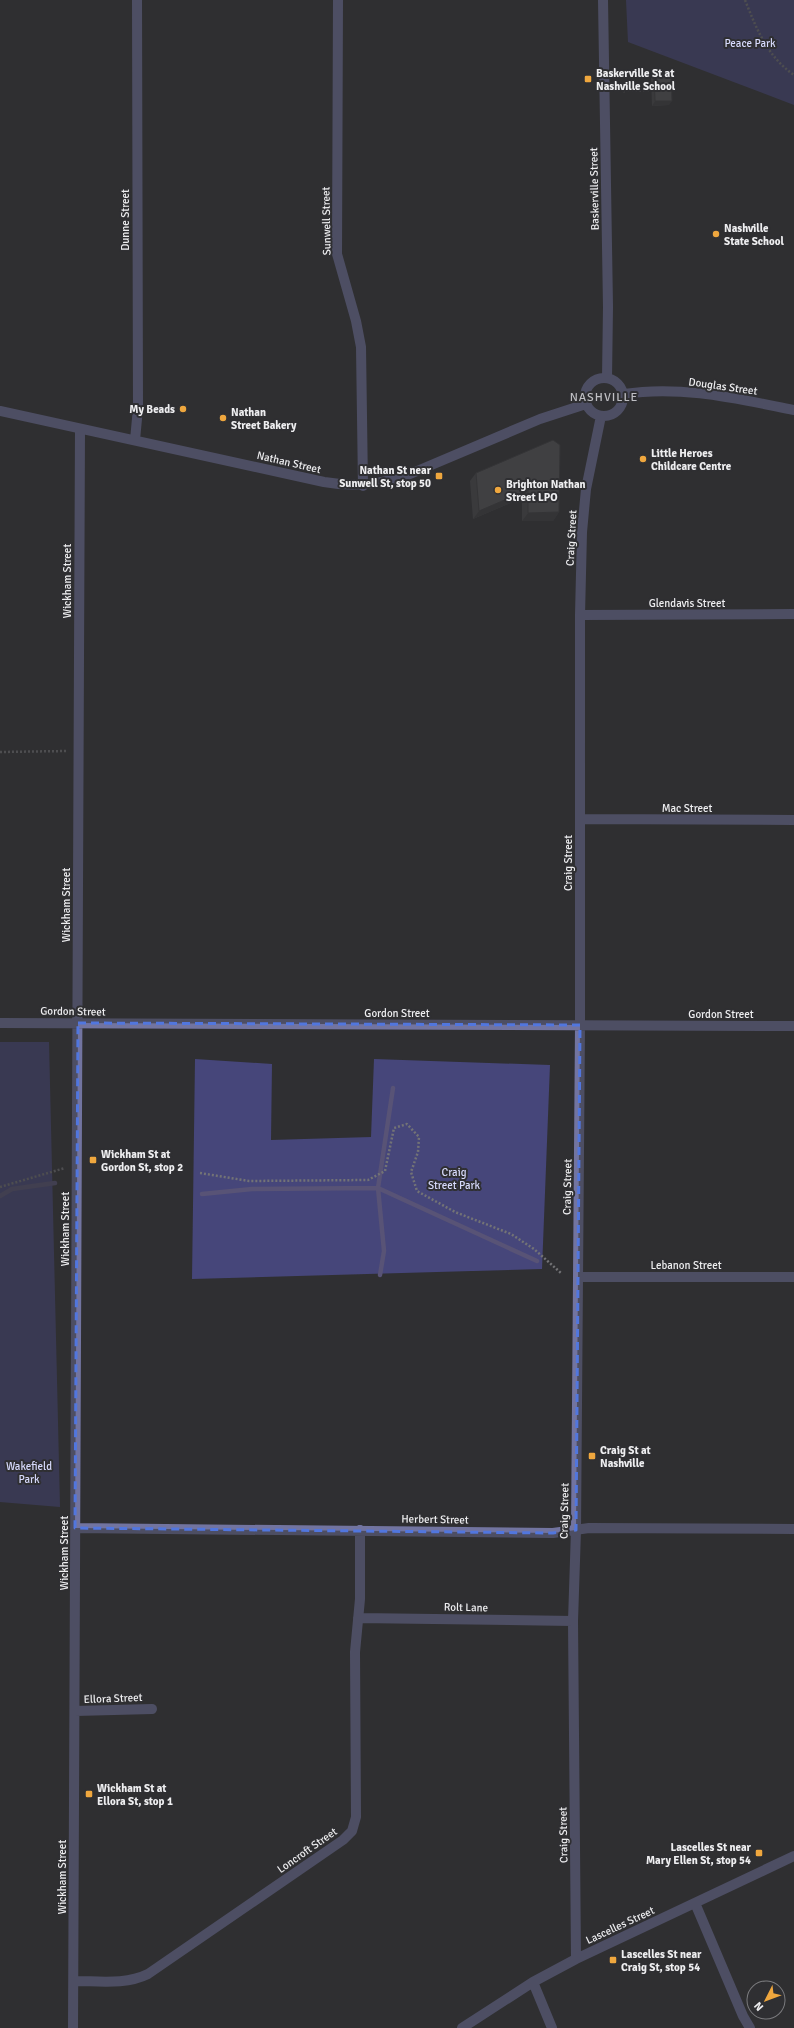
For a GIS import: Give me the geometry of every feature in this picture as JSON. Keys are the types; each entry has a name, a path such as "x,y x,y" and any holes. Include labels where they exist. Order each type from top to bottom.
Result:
{"street":[{"name":"Dunne Street","path":"135,440 138,408 137,0"},
{"name":"Sunwell Street","path":"338,0 337,254 356,321 361,347 363,486"},
{"name":"Baskerville Street","path":"603,0 608,307 607,378"},
{"path":"600,378 607,378 618,383 624,394 622,406 618,411 607,416 601,416 592,412 586,404 585,397 589,385 600,378"},
{"name":"Douglas Street","path":"624,394 642,392 706,393 794,410"},
{"name":"Nathan Street","path":"0,411 324,482 363,486 387,482 403,477 540,420 586,404"},
{"name":"Craig Street","path":"576,1959 573,1621 576,1530 580,1025 580,615 582,532 586,489 601,416"},
{"name":"Wickham Street","path":"73,2028 76,1711 80,429"},
{"name":"Glendavis Street","path":"580,615 794,614"},
{"name":"Mac Street","path":"580,819 794,820"},
{"name":"Gordon Street","path":"0,1023 794,1026"},
{"name":"Lebanon Street","path":"578,1277 794,1277"},
{"name":"Herbert Street","path":"76,1528 554,1533 576,1530 794,1529"},
{"name":"Loncroft Street","path":"74,1981 124,1982 137,1979 148,1974 343,1840 352,1830 356,1817 355,1652 358,1618 360,1530"},
{"name":"Rolt Lane","path":"358,1618 573,1621"},
{"name":"Ellora Street","path":"76,1711 152,1709"},
{"name":"Lascelles Street","path":"462,2028 533,1982 576,1959 794,1856"},
{"path":"695,1903 743,2016 750,2028"},
{"path":"533,1982 552,2028"}],"path":[{"path":"745,0 761,40 786,70 794,75"},
{"path":"623,91 652,90"},
{"path":"0,752 78,751"},
{"path":"200,1173 249,1181 368,1180 385,1171 394,1128 407,1124 419,1136 418,1152 412,1172 417,1191 455,1212 511,1234 534,1249 561,1273"},
{"path":"0,1187 77,1164"}],"highlighted area":[{"path":"78,1023 580,1025 576,1530 553,1533 75,1528"}],"green space":[{"name":"Peace Park","path":"626,0 794,0 794,105 628,42"},
{"name":"Wakefield Park","path":"0,1042 49,1042 60,1507 0,1502"},
{"name":"Craig Street Park","path":"195,1059 272,1064 271,1140 371,1137 374,1059 550,1065 542,1269 192,1279"}],"building":[{"path":"671,71 672,101 655,101 654,72"},
{"path":"553,440 560,445 559,512 528,513 528,490 479,511 476,473"}],"waterway":[{"path":"380,1275 384,1251 378,1188 393,1088"},
{"path":"0,1196 12,1189 55,1183"},
{"path":"202,1194 252,1189 378,1188 537,1261"}],"place":[{"name":"Baskerville St at Nashville School","path":"588,79"},
{"name":"Nashville State School","path":"716,234"},
{"name":"My Beads","path":"183,409"},
{"name":"Nathan Street Bakery","path":"223,418"},
{"name":"Little Heroes Childcare Centre","path":"643,459"},
{"name":"Nathan St near Sunwell St, stop 50","path":"439,476"},
{"name":"Brighton Nathan Street LPO","path":"498,490"},
{"name":"Wickham St at Gordon St, stop 2","path":"93,1160"},
{"name":"Craig St at Nashville","path":"592,1456"},
{"name":"Wickham St at Ellora St, stop 1","path":"89,1794"},
{"name":"Lascelles St near Mary Ellen St, stop 54","path":"759,1853"},
{"name":"Lascelles St near Craig St, stop 54","path":"613,1960"}],"district":[{"name":"NASHVILLE","path":"604,397"}]}
